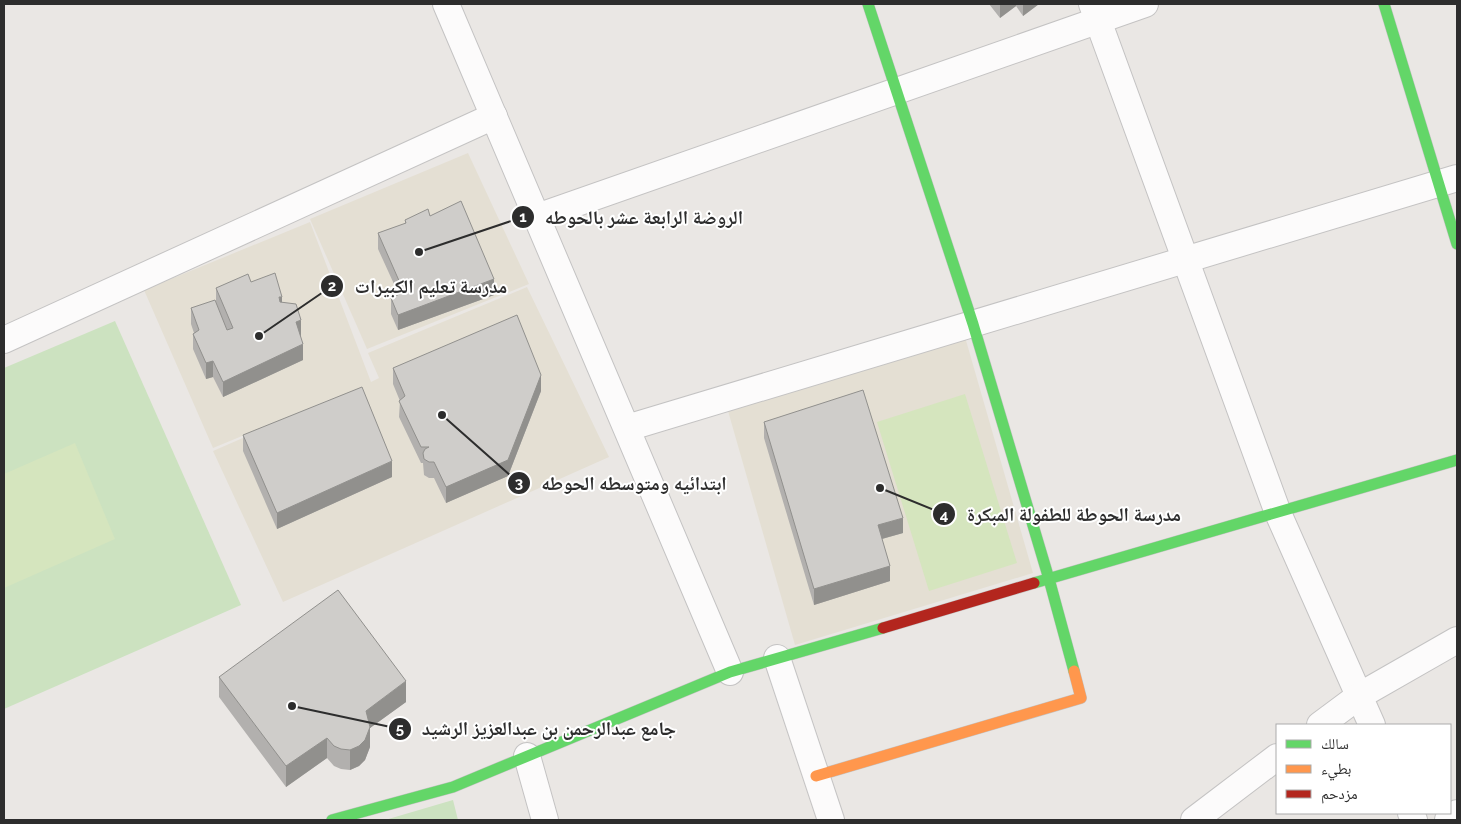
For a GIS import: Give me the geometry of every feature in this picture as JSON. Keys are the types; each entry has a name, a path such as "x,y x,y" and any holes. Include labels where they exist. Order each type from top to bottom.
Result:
{"street":[{"path":"816,776 1081,698 1049,579 973,324 868,4"},
{"path":"537,218 897,91 1095,12 1145,4"},
{"path":"1384,4 1448,181 1457,244"},
{"path":"450,5 494,116 730,672"},
{"path":"1095,12 1278,513 1372,724"},
{"path":"4,340 494,116"},
{"path":"627,428 1448,181"},
{"path":"332,820 453,787 730,672 1457,460"},
{"path":"1321,724 1359,696 1457,640"},
{"path":"777,658 831,820"},
{"path":"527,756 546,820"},
{"path":"1194,820 1276,758"},
{"path":"1448,820 1457,813"}],"shaded area":[{"path":"468,153 529,284 367,349 310,219"},
{"path":"310,222 371,382 379,378 368,353 527,287 609,457 283,602 213,451 341,395 213,448 144,290"},
{"path":"965,337 1033,573 795,645 726,404"}],"green space":[{"path":"115,321 241,605 4,709 4,368"},
{"path":"965,394 1017,563 929,591 877,422"},
{"path":"75,443 115,539 4,588 4,474"},
{"path":"453,800 458,820 385,820"}],"building":[{"path":"461,201 494,279 398,315 391,298 404,292 378,233 406,223 405,220 428,209 430,216"},
{"path":"275,273 282,297 279,297 280,302 296,304 301,320 296,322 303,344 223,382 213,361 206,363 193,334 199,330 191,308 215,300 227,330 233,328 216,288 248,274 251,282"},
{"path":"517,315 541,375 508,460 446,487 434,462 424,459 423,453 429,447 421,447 399,401 405,396 393,368"},
{"path":"362,387 392,461 277,513 243,435"},
{"path":"863,390 903,518 878,525 890,566 814,589 764,422"},
{"path":"338,590 406,681 366,711 370,727 365,740 359,746 350,750 341,749 334,746 327,738 286,766 219,677"}],"traffic: fast":[{"path":"868,4 973,324 1049,579 1074,671"},
{"path":"1384,4 1457,244"},
{"path":"1034,583 1457,460"},
{"path":"332,820 453,787 730,672 883,628"}],"traffic: slow":[{"path":"816,776 1081,698 1074,671"}],"traffic: jam":[{"path":"883,628 1034,583"}],"place":[{"name":"الروضة الرابعة عشر بالحوطه","path":"419,252"},
{"name":"مدرسة تعليم الكبيرات","path":"259,336"},
{"name":"ابتدائيه ومتوسطه الحوطه","path":"442,415"},
{"name":"مدرسة الحوطة للطفولة المبكرة","path":"880,488"},
{"name":"جامع عبدالرحمن بن عبدالعزيز الرشيد","path":"292,706"}]}
